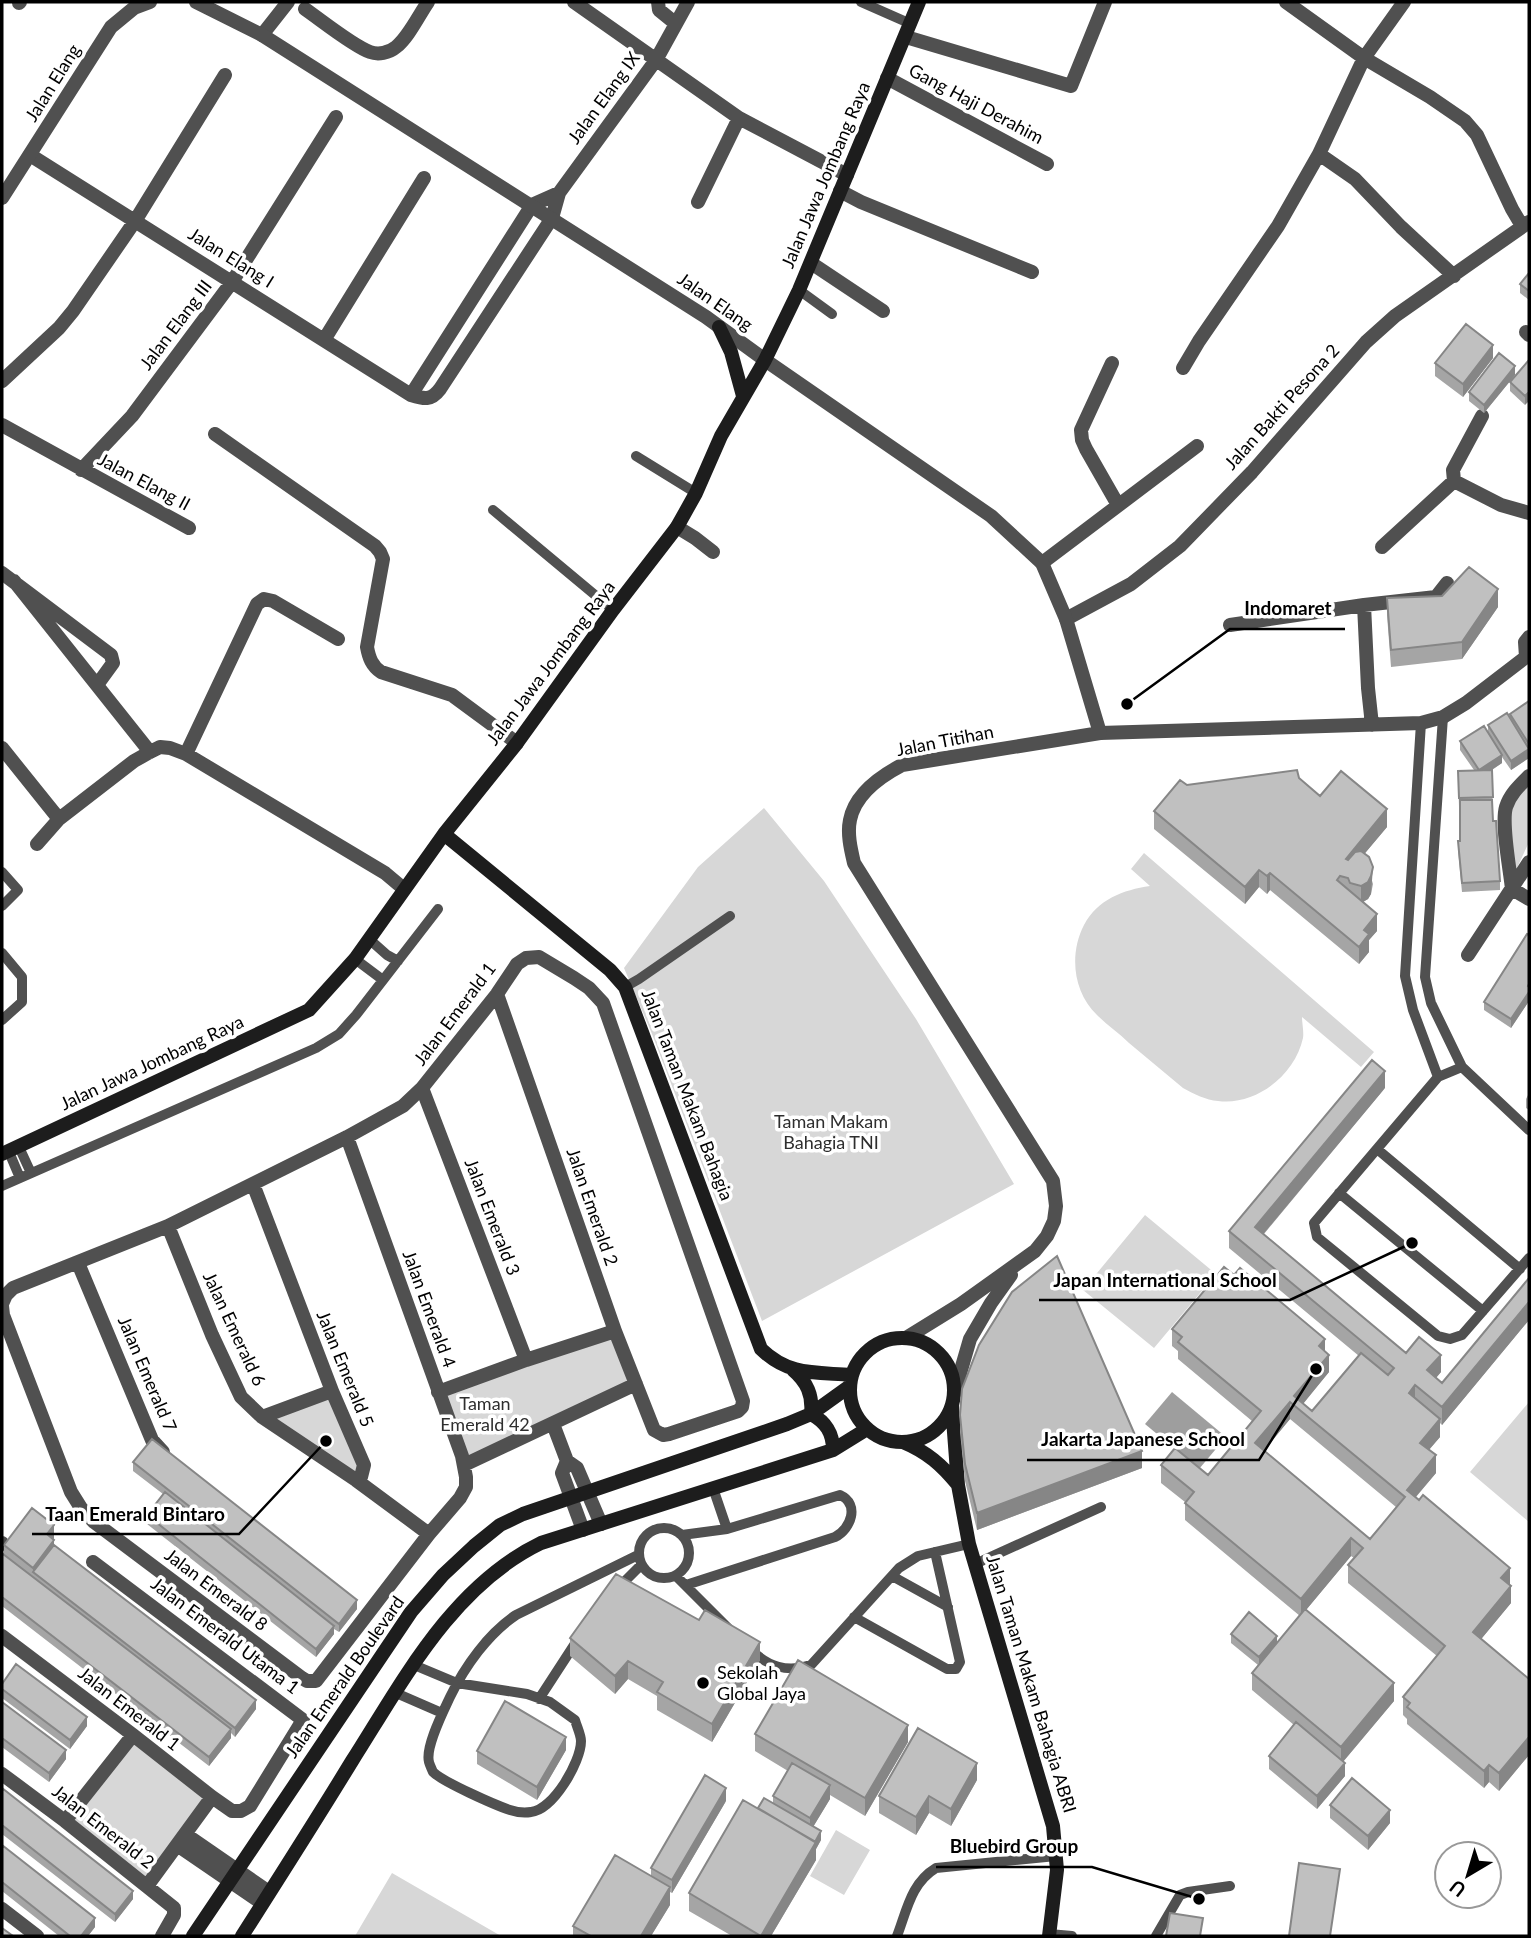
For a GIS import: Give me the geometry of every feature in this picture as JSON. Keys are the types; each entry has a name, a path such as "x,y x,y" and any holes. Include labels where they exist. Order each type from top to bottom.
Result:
{"main road":[{"name":"Jalan Jawa Jombang Raya","path":"10,1151 309,1010 355,959 444,834 517,743 677,527 696,493 721,436 765,360 799,290 919,2"},
{"path":"719,327 731,352 743,396"},
{"name":"Jalan Taman Makam Bahagia","path":"444,834 610,970 625,987 761,1349 781,1365 793,1370 850,1380"},
{"path":"889,1339 917,1340 937,1352 950,1371 953,1400 947,1417 928,1435 915,1440 890,1441 867,1429 857,1416 851,1402 850,1380 862,1356 874,1345 889,1339"},
{"path":"793,1370 807,1385 811,1394 811,1414 826,1425 833,1441 833,1450"},
{"name":"Jalan Emerald Boulevard","path":"193,1936 396,1633 443,1575 474,1546 508,1520 811,1414 850,1380"},
{"name":"Jalan Taman Makam Bahagia ABRI","path":"953,1400 958,1485 969,1544 1053,1826 1057,1870 1049,1935"},
{"path":"242,1936 437,1631 460,1605 509,1561 541,1543 833,1450 867,1429"},
{"path":"902,1442 932,1457 958,1485"}],"street":[{"name":"Jalan Elang","path":"2,198 6,182 30,155 111,27 134,8 150,2"},
{"name":"Jalan Elang","path":"196,2 262,35 533,205 706,317 990,516 1042,563 1066,619 1100,733"},
{"path":"262,35 288,2"},
{"path":"305,9 360,47 372,53 382,53 399,46 428,2"},
{"path":"575,2 739,118 847,175"},
{"path":"658,2 659,10 675,23"},
{"name":"Jalan Elang IX","path":"411,395 425,399 435,396 552,218 559,193 656,61 688,2"},
{"path":"908,31 1071,86 1105,2"},
{"path":"1286,2 1364,58 1465,121 1477,135 1512,209 1526,224"},
{"path":"1183,368 1278,226 1319,154 1364,58 1404,2"},
{"path":"2,381 60,328 135,221 225,75"},
{"name":"Gang Haji Derahim","path":"887,78 1047,164"},
{"name":"Jalan Elang III","path":"81,470 132,416 232,282 337,117"},
{"path":"698,202 739,118"},
{"path":"1319,154 1355,179 1454,276"},
{"name":"Jalan Elang I","path":"30,155 411,395"},
{"path":"324,340 424,178"},
{"path":"840,191 1032,272"},
{"name":"Jalan Elang IX","path":"533,205 559,193"},
{"path":"411,395 533,205"},
{"name":"Jalan Bakti Pesona 2","path":"1066,619 1131,584 1180,546 1252,472 1366,342 1395,316 1526,224"},
{"path":"811,263 883,311"},
{"path":"1112,363 1081,430 1086,449 1118,505"},
{"path":"1454,481 1453,470 1482,416"},
{"path":"2,425 81,470"},
{"path":"215,434 380,552 383,559 367,647 369,659 375,668 452,695 517,743"},
{"path":"1042,563 1197,446"},
{"name":"Jalan Elang II","path":"81,470 189,528"},
{"path":"1454,481 1501,505 1529,513"},
{"path":"1382,547 1454,481"},
{"path":"677,527 713,552"},
{"path":"8,577 111,655 113,663 97,685"},
{"path":"8,577 150,752"},
{"path":"1230,625 1436,597 1447,583"},
{"path":"186,754 260,600 273,601 338,639"},
{"path":"1364,605 1372,725"},
{"name":"Jalan Titihan","path":"906,1338 961,1304 1035,1251 1047,1236 1054,1221 1056,1206 1053,1181 854,863 850,819 859,801 872,785 902,765 1100,733 1421,723 1443,717 1466,704 1527,657 1525,642 1529,637"},
{"path":"2,747 59,819"},
{"path":"37,844 59,819 134,761 160,747 170,748 186,754 385,873 404,889"},
{"path":"1529,776 1512,794 1505,809 1513,889 1529,899"},
{"path":"1468,954 1529,862"},
{"name":"Jalan Emerald 1","path":"13,1288 168,1226 347,1137 403,1106 422,1088 498,995 517,964 526,958 538,957 589,988 603,1003 743,1401 738,1411 716,1419 669,1434 663,1435 654,1430"},
{"name":"Jalan Emerald 2","path":"498,995 615,1331 654,1430"},
{"name":"Jalan Emerald 3","path":"422,1088 526,1360"},
{"name":"Jalan Emerald 4","path":"302,1678 312,1682 320,1679 362,1608 460,1498 466,1487 467,1477 347,1137"},
{"name":"Jalan Emerald 5","path":"253,1184 332,1391 364,1465 361,1477 356,1480"},
{"name":"Jalan Emerald 6","path":"168,1226 212,1335 241,1396 262,1417 356,1480"},
{"name":"Jalan Emerald 7","path":"79,1263 152,1440 170,1457"},
{"name":"Jalan Titihan","path":"953,1400 970,1339 1018,1265"},
{"name":"Jalan Emerald 8","path":"13,1288 2,1305 3,1315 71,1492 81,1508 94,1522 302,1678"},
{"path":"438,1392 615,1331"},
{"path":"464,1465 636,1384"},
{"path":"262,1417 332,1391"},
{"path":"553,1424 567,1461 577,1468 601,1524"},
{"path":"567,1461 562,1473 583,1530"},
{"path":"356,1480 429,1534"},
{"name":"Jalan Emerald Utama 1","path":"93,1562 303,1720 250,1806 241,1811 233,1811"},
{"name":"Jalan Emerald 1","path":"2,1636 233,1811"},
{"path":"65,1821 133,1735"},
{"name":"Jalan Emerald 2","path":"2,1774 173,1908 174,1915 162,1936"},
{"path":"147,1886 212,1797"},
{"path":"181,1839 266,1898"},
{"path":"2,1909 37,1936"}],"lane":[{"path":"861,2 908,31"},
{"path":"799,290 832,314"},
{"path":"636,456 696,493"},
{"path":"494,510 614,610"},
{"path":"1443,717 1425,977 1431,1003 1462,1067 1529,1130"},
{"path":"1421,723 1405,976 1413,1010 1438,1077"},
{"path":"2,872 18,890 2,906"},
{"path":"2,1186 316,1048 339,1034 356,1016 438,909"},
{"path":"625,987 730,916"},
{"path":"369,939 398,961"},
{"path":"2,953 22,977 22,1002 2,1020"},
{"path":"355,959 383,980"},
{"path":"1413,1010 1431,1003"},
{"path":"1462,1067 1438,1077 1314,1223 1317,1237 1438,1336 1450,1339 1462,1335 1529,1258"},
{"path":"1377,1149 1520,1269"},
{"path":"10,1151 31,1173"},
{"path":"10,1151 20,1178"},
{"path":"1339,1194 1483,1311"},
{"path":"713,1488 727,1529"},
{"path":"682,1535 727,1529 840,1495 845,1496 850,1503 851,1520 843,1533 686,1585"},
{"path":"975,1564 1101,1507"},
{"path":"607,1600 639,1560 641,1540 653,1530 668,1528 682,1535 690,1549 687,1565 676,1576 667,1579 656,1578 647,1573 639,1560"},
{"path":"676,1576 756,1655 779,1668 796,1670 811,1665 899,1568 918,1556 969,1544"},
{"path":"855,1617 947,1669 956,1669 960,1662 935,1552"},
{"path":"414,1664 457,1683 527,1694 550,1702 575,1720 581,1742 575,1765 555,1798 534,1812 513,1811 433,1772 428,1760 442,1713 457,1683 503,1624 516,1615 639,1560"},
{"path":"892,1576 947,1607"},
{"path":"539,1699 583,1631"},
{"path":"396,1693 442,1713"},
{"path":"897,1936 916,1885 936,1868 1056,1856"},
{"path":"1156,1936 1180,1895 1230,1886"},
{"path":"1049,1935 1072,1936"}],"green space":[{"path":"1529,784 1529,842 1510,883 1507,806"},
{"name":"Taman Makam Bahagia TNI","path":"764,808 824,881 916,1019 1014,1184 762,1321 624,968 698,867"},
{"path":"1144,853 1374,1052 1361,1067 1302,1017 1303,1036 1299,1052 1283,1076 1259,1093 1246,1098 1232,1101 1214,1100 1183,1088 1097,1015 1089,1006 1078,984 1075,960 1079,936 1090,916 1104,902 1121,893 1150,886 1131,869"},
{"path":"1145,1215 1216,1274 1154,1348 1083,1290"},
{"name":"Taman Emerald 42","path":"615,1331 636,1384 464,1465 438,1392"},
{"path":"332,1391 364,1465 356,1480 262,1417"},
{"path":"1529,1402 1529,1522 1470,1472"},
{"path":"133,1735 212,1797 147,1886 65,1821"},
{"path":"836,1830 870,1850 844,1895 810,1876"},
{"path":"392,1873 501,1936 355,1936"}],"shaded area":[{"path":"1172,1392 1226,1437 1199,1469 1145,1424"}],"building":[{"path":"1529,273 1529,291 1520,284"},
{"path":"1466,324 1493,345 1463,384 1435,363"},
{"path":"1499,353 1515,366 1484,405 1469,392"},
{"path":"1529,360 1529,392 1525,396 1510,382"},
{"path":"1469,567 1498,589 1462,642 1391,650 1387,598 1442,596"},
{"path":"1529,701 1529,744 1510,714"},
{"path":"1507,713 1529,749 1511,761 1488,725"},
{"path":"1484,726 1502,755 1479,770 1460,741"},
{"path":"1297,770 1299,778 1320,796 1341,771 1387,809 1346,859 1361,851 1369,857 1373,867 1368,882 1361,886 1340,876 1337,880 1377,914 1364,930 1369,934 1359,947 1270,873 1267,876 1259,870 1245,887 1154,811 1180,780 1187,785"},
{"path":"1492,770 1493,797 1459,798 1458,771"},
{"path":"1460,800 1492,800 1500,881 1462,883 1458,841"},
{"path":"1527,934 1529,992 1511,1019 1484,1002"},
{"path":"1372,1060 1385,1071 1255,1227 1406,1353 1419,1337 1441,1355 1427,1370 1442,1383 1529,1278 1529,1302 1442,1407 1415,1385 1409,1393 1440,1419 1420,1443 1436,1455 1407,1490 1419,1500 1423,1495 1510,1568 1501,1578 1511,1586 1473,1632 1529,1679 1529,1737 1499,1773 1489,1765 1484,1771 1407,1707 1410,1703 1403,1697 1445,1646 1348,1565 1363,1548 1351,1538 1301,1599 1185,1503 1194,1492 1161,1465 1175,1448 1208,1475 1261,1411 1178,1342 1182,1337 1172,1329 1224,1267 1234,1275 1240,1268 1325,1339 1319,1346 1329,1355 1294,1396 1312,1411 1361,1353 1388,1375 1394,1368 1229,1231","holes":["1290,1402 1405,1497 1370,1539 1255,1443"]},
{"path":"1057,1256 1142,1451 977,1513 965,1464 960,1415 962,1389 979,1345 1012,1292"},
{"path":"152,1439 357,1600 339,1624 133,1462"},
{"path":"165,1492 334,1626 316,1649 147,1515"},
{"path":"32,1508 54,1525 47,1534 54,1540 33,1568 4,1545"},
{"path":"54,1545 256,1700 235,1728 33,1572"},
{"path":"3,1554 231,1729 209,1757 2,1597"},
{"path":"616,1574 699,1620 705,1610 760,1642 712,1724 657,1692 663,1682 628,1661 615,1676 570,1638"},
{"path":"1305,1609 1394,1683 1341,1747 1252,1673"},
{"path":"1249,1612 1277,1636 1259,1657 1231,1634"},
{"path":"798,1660 908,1725 865,1798 755,1734"},
{"path":"16,1664 87,1717 70,1740 2,1689 2,1684"},
{"path":"505,1701 566,1737 537,1787 477,1751"},
{"path":"2,1702 66,1750 49,1773 2,1738"},
{"path":"1296,1722 1345,1763 1317,1796 1269,1756"},
{"path":"918,1728 977,1763 951,1809 929,1796 916,1817 879,1796"},
{"path":"792,1763 830,1785 810,1818 773,1796"},
{"path":"705,1775 726,1788 672,1880 651,1868"},
{"path":"1352,1778 1390,1810 1368,1836 1330,1805"},
{"path":"2,1788 133,1891 115,1914 2,1825"},
{"path":"764,1798 821,1831 815,1842 758,1808"},
{"path":"743,1800 816,1842 761,1936 689,1893"},
{"path":"2,1845 95,1918 81,1936 70,1936 2,1882"},
{"path":"615,1855 670,1887 641,1936 591,1936 573,1926"},
{"path":"1299,1863 1340,1869 1330,1936 1289,1936"},
{"path":"1170,1913 1203,1918 1200,1936 1166,1936"},
{"path":"2,1928 13,1936 2,1936"}],"place":[{"name":"Indomaret","path":"1127,704"},
{"name":"Japan International School","path":"1412,1243"},
{"name":"Jakarta Japanese School","path":"1316,1369"},
{"name":"Taan Emerald Bintaro","path":"326,1441"},
{"name":"Sekolah Global Jaya","path":"703,1683"},
{"name":"Bluebird Group","path":"1199,1899"}]}
